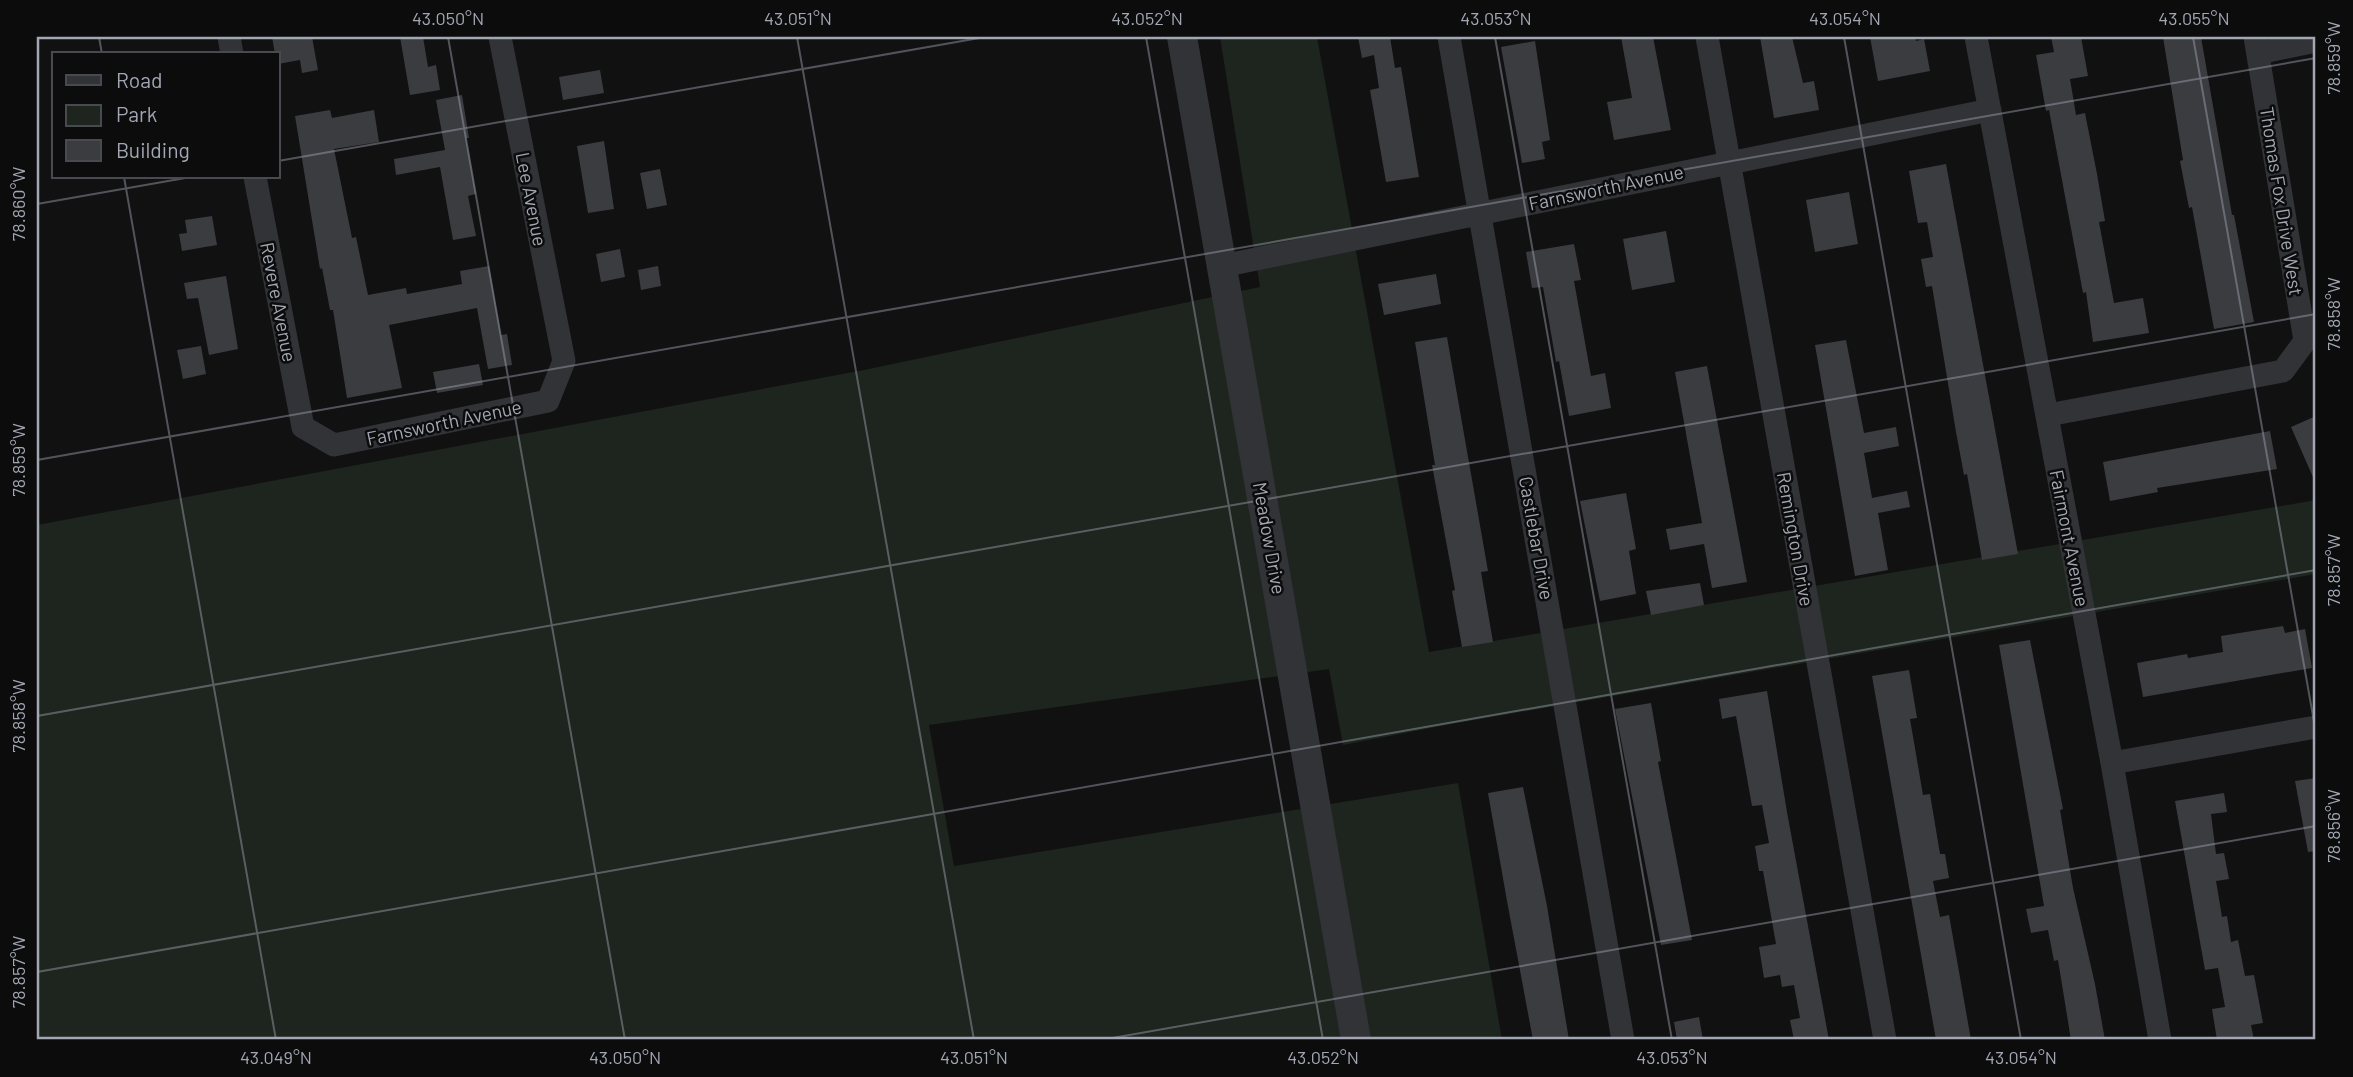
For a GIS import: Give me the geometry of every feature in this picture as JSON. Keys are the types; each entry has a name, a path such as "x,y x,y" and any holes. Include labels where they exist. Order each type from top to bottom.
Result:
{"street":[{"name":"Lee Avenue","path":"500,37 564,361"},
{"name":"Meadow Drive","path":"1182,37 1356,1040"},
{"name":"Castlebar Drive","path":"1449,37 1623,1040"},
{"name":"Remington Drive","path":"1707,37 1885,1040"},
{"name":"Fairmont Avenue","path":"1976,37 2112,763 2160,1040"},
{"path":"2256,45 2316,41"},
{"name":"Thomas Fox Drive West","path":"2048,415 2283,371 2305,341 2256,45"},
{"name":"Farnsworth Avenue","path":"1222,266 1990,110"},
{"name":"Revere Avenue","path":"256,178 303,426"},
{"name":"Farnsworth Avenue","path":"303,426 334,445 548,401 564,361"},
{"path":"2112,763 2316,727"}],"green space":[{"path":"1220,37 1317,37 1429,652 2316,500 2316,574 1343,745 1329,669 929,725 954,866 1458,783 1502,1040 37,1040 37,525 864,370 1260,287"}],"building":[{"path":"272,37 312,37 318,70 302,73 300,60 280,64 280,52 275,52"},
{"path":"400,37 423,37 428,67 436,65 440,90 410,95"},
{"path":"1358,37 1390,37 1395,68 1401,67 1419,177 1386,182 1370,90 1379,88 1374,55 1362,58"},
{"path":"1621,37 1653,37 1671,130 1614,140 1607,102 1632,98"},
{"path":"1760,37 1792,37 1803,83 1814,81 1819,110 1774,118"},
{"path":"1870,37 1915,37 1916,41 1924,39 1930,71 1878,81"},
{"path":"2051,37 2081,37 2088,76 2070,79 2076,115 2085,113 2097,174 2105,221 2099,222 2114,303 2143,298 2149,333 2093,342 2086,292 2083,293 2036,55 2054,52"},
{"path":"2163,37 2201,37 2254,322 2214,329 2192,207 2189,208 2180,161 2183,160"},
{"path":"1535,41 1550,140 1542,142 1545,159 1522,163 1501,47"},
{"path":"600,70 604,93 563,100 559,77"},
{"path":"462,95 476,194 468,196 476,236 453,240 440,167 396,175 394,159 445,150 436,100"},
{"path":"330,110 332,118 374,110 379,142 334,149 352,238 356,237 368,295 406,288 407,294 462,284 460,271 489,266 501,335 507,334 512,365 488,369 477,308 389,325 402,388 347,398 333,310 330,310 322,268 320,269 295,116"},
{"path":"604,141 614,209 588,213 577,146"},
{"path":"1946,164 2018,554 1982,560 1967,474 1964,475 1956,432 1932,286 1926,287 1921,259 1933,257 1927,222 1918,223 1909,171"},
{"path":"660,169 667,205 647,209 640,173"},
{"path":"1849,192 1858,244 1815,252 1806,200"},
{"path":"212,216 217,245 182,251 179,234 187,233 185,220"},
{"path":"1666,231 1675,282 1632,290 1623,239"},
{"path":"1574,244 1581,280 1574,281 1591,376 1605,373 1611,408 1569,416 1543,287 1532,288 1526,252"},
{"path":"620,249 625,277 601,282 596,254"},
{"path":"658,266 661,286 641,290 638,270"},
{"path":"1436,274 1441,304 1384,315 1378,284"},
{"path":"226,276 238,349 209,355 198,298 187,299 184,283"},
{"path":"1447,337 1488,571 1481,572 1493,642 1462,647 1415,342"},
{"path":"1846,340 1864,433 1896,427 1899,446 1864,453 1872,498 1907,491 1910,507 1878,513 1888,570 1855,576 1815,345"},
{"path":"201,346 206,374 183,379 177,350"},
{"path":"479,364 483,385 437,393 433,372"},
{"path":"1707,366 1747,582 1712,588 1704,544 1670,550 1666,529 1702,523 1675,372"},
{"path":"2316,416 2316,484 2291,427"},
{"path":"2270,431 2277,469 2157,488 2158,492 2110,501 2103,462"},
{"path":"1626,493 1636,549 1629,551 1636,594 1600,601 1580,501"},
{"path":"1700,583 1704,605 1651,615 1646,591"},
{"path":"2283,626 2285,633 2305,629 2312,668 2143,697 2137,663 2187,654 2188,658 2223,652 2221,636"},
{"path":"2030,640 2063,809 2060,810 2073,888 2105,1040 2071,1040 2058,960 2054,961 2048,930 2031,933 2026,909 2044,906 1999,645"},
{"path":"1909,670 1917,718 1910,719 1923,795 1930,794 1940,854 1945,854 1949,878 1933,881 1940,917 1949,915 1971,1040 1936,1040 1872,676"},
{"path":"1767,691 1829,1040 1794,1040 1790,1020 1800,1018 1794,985 1782,987 1780,975 1764,978 1759,947 1776,944 1763,871 1759,871 1755,846 1769,843 1762,805 1752,806 1736,716 1722,719 1719,699"},
{"path":"1651,703 1661,761 1658,762 1692,940 1661,945 1615,709"},
{"path":"2316,778 2316,851 2308,852 2295,781"},
{"path":"1523,787 1547,906 1569,1040 1533,1040 1507,901 1488,793"},
{"path":"2224,793 2227,812 2211,814 2216,854 2224,853 2229,879 2216,881 2222,917 2227,916 2231,942 2238,940 2245,976 2254,975 2263,1023 2251,1025 2254,1040 2217,1040 2212,1009 2225,1007 2218,968 2205,970 2175,801"},
{"path":"1699,1017 1703,1040 1677,1040 1674,1022"}]}
